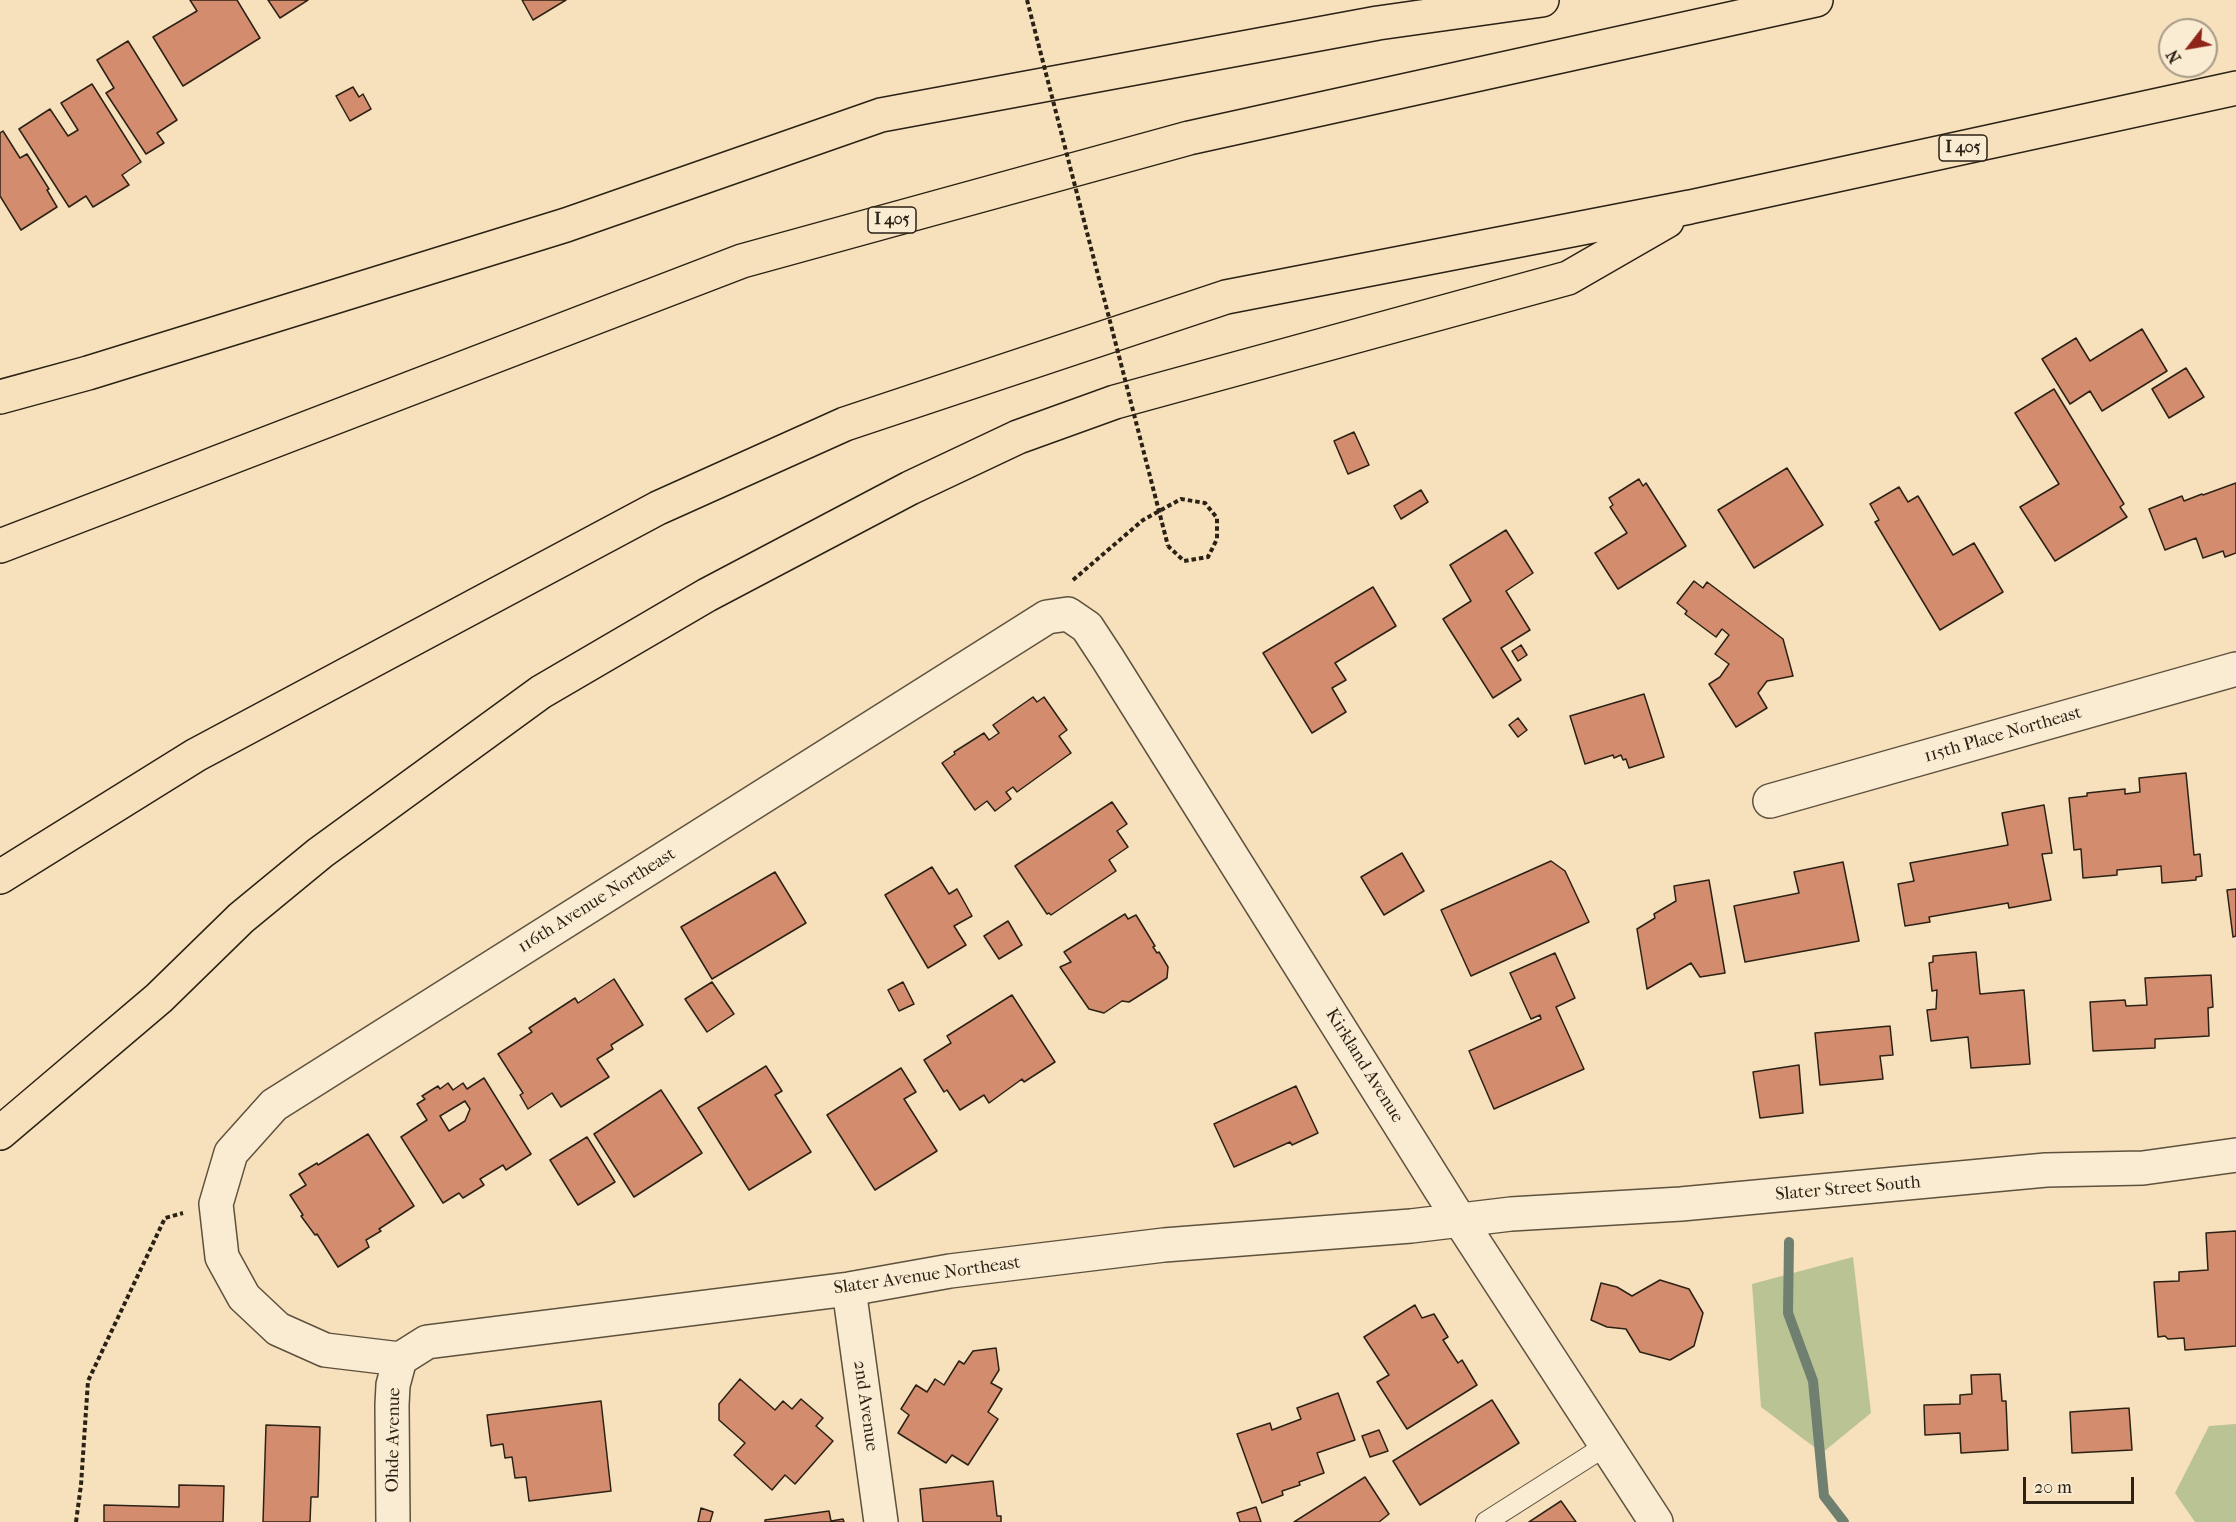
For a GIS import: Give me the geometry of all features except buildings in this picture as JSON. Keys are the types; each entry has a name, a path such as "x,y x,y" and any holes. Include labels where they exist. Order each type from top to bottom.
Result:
{"highway":[{"path":"0,397 88,373 566,225 881,115 1378,23 1542,0"},
{"name":"I 405","path":"0,546 742,261 1189,138 1816,0"},
{"name":"I 405","path":"0,877 196,755 658,508 845,424 1226,297 1690,207 2236,88"},
{"path":"0,1133 159,998 241,918 320,853 542,692 707,595 910,488 1018,437 1115,402 1568,278 1690,207"}],"street":[{"name":"116th Avenue Northeast","path":"400,1359 325,1350 278,1329 244,1297 222,1257 216,1204 231,1153 274,1105 1047,617 1068,614"},
{"name":"Kirkland Avenue","path":"1068,614 1087,627 1108,658 1459,1219 1656,1522"},
{"name":"115th Place Northeast","path":"1770,801 2236,669"},
{"name":"Slater Street South","path":"1459,1219 1681,1204 2046,1170 2143,1168 2236,1155"},
{"name":"Slater Avenue Northeast","path":"400,1359 427,1342 849,1289 950,1271 1164,1245 1412,1226 1459,1219"},
{"name":"2nd Avenue","path":"849,1289 881,1522"},
{"name":"Ohde Avenue","path":"393,1522 392,1405 393,1385 400,1359"}],"lane":[{"path":"1486,1522 1607,1444"}],"path":[{"path":"1027,0 1168,546 1184,561 1208,556 1217,539 1217,518 1205,503 1181,499 1143,520 1073,579 1068,614"},
{"path":"76,1522 81,1485 88,1381 165,1218 216,1204"}],"green space":[{"path":"1853,1257 1871,1413 1822,1453 1761,1407 1752,1284"},
{"path":"2236,1424 2236,1522 2195,1522 2175,1493 2209,1426"}],"waterway":[{"path":"1789,1242 1788,1313 1813,1381 1824,1496 1844,1522"}]}
